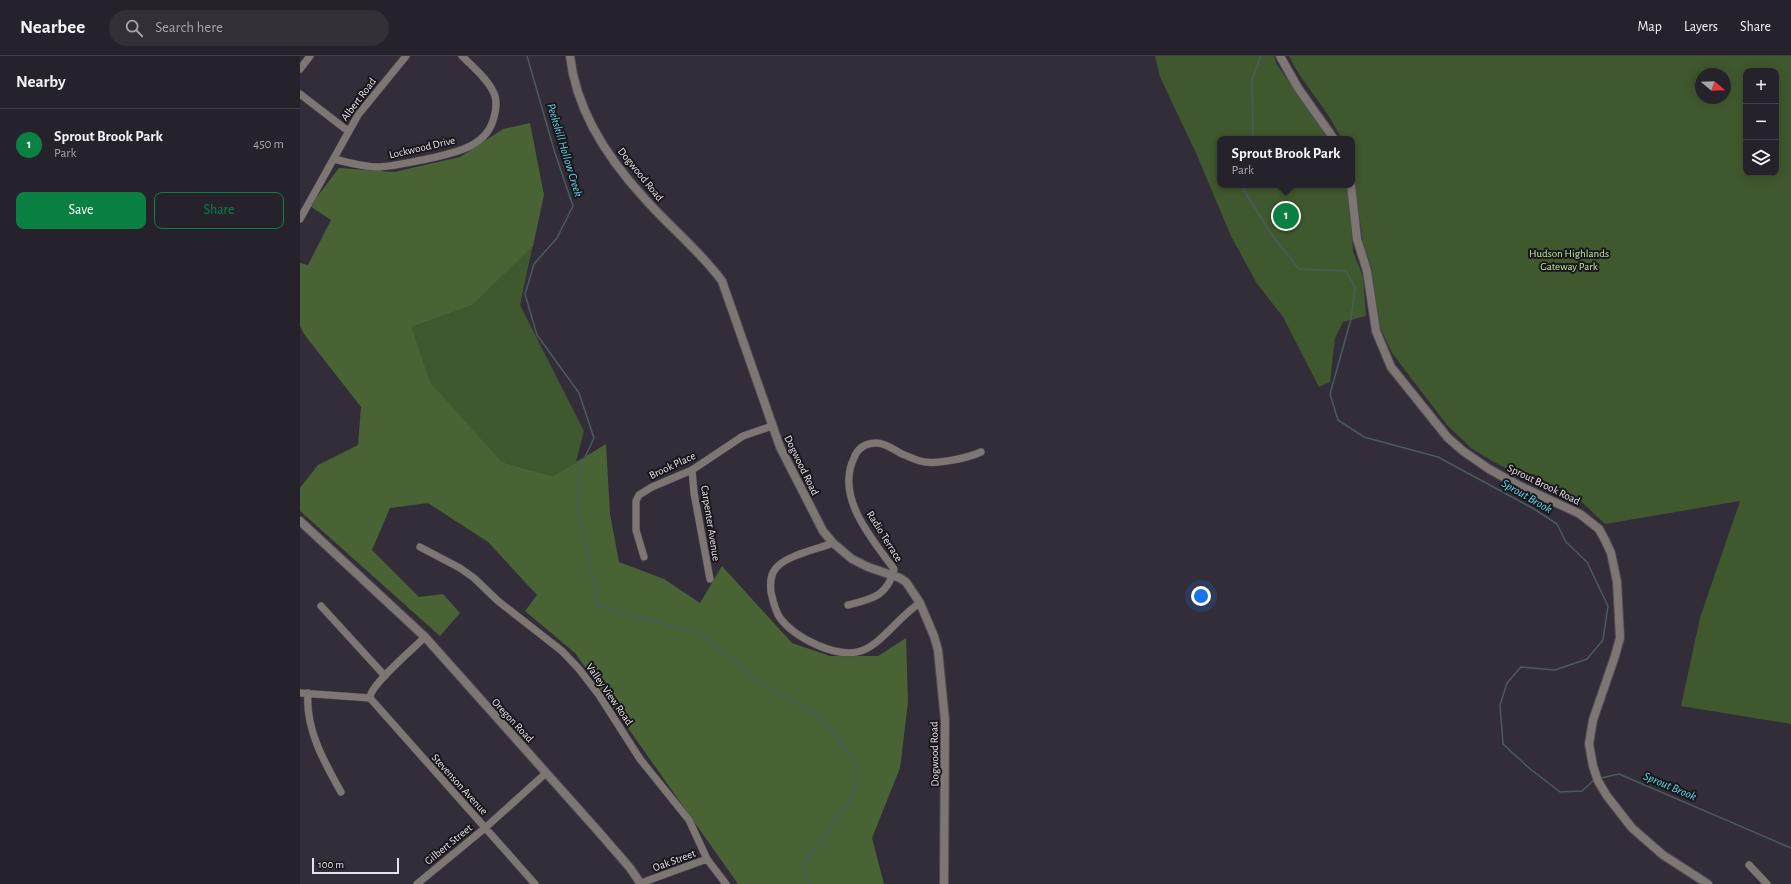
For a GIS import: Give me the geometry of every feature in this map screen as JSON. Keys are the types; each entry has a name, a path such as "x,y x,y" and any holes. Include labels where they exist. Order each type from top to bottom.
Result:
{"street":[{"path":"300,68 310,56"},
{"name":"Albert Road","path":"334,159 358,115 406,56"},
{"name":"Lockwood Drive","path":"334,159 353,165 377,167 396,166 455,152 479,141 488,133 493,125 496,103 494,95 489,87 462,56"},
{"name":"Dogwood Road","path":"570,56 577,92 584,110 611,156 644,198 710,265 722,281 780,447 824,531 833,543 859,564 892,575 906,582 920,603 934,636 938,650 945,720 944,884"},
{"path":"1280,56 1298,88 1332,136"},
{"path":"300,94 348,131"},
{"path":"300,218 334,159"},
{"name":"Sprout Brook Road","path":"1351,188 1357,239 1367,272 1372,313 1383,352 1391,367 1448,438 1463,451 1489,470 1580,514 1598,529 1611,553 1617,582 1620,638 1593,720 1589,744 1597,778 1621,814 1647,842 1708,884"},
{"name":"Brook Place","path":"644,557 636,530 636,501 638,496 652,487 692,470 743,436 772,426"},
{"name":"Radio Terrace","path":"892,575 894,569 867,531 854,507 849,489 850,467 860,448 867,444 878,443 920,461 931,463 967,458 981,452"},
{"name":"Carpenter Avenue","path":"692,470 698,521 710,579"},
{"name":"Oregon Road","path":"300,521 425,637 621,857 641,884"},
{"path":"833,543 786,560 777,566 770,578 773,602 777,613 788,626 810,641 833,652 860,652 868,649 877,642 907,611 920,603"},
{"name":"Valley View Road","path":"420,547 460,568 474,578 498,601 557,647 579,669 599,695 640,759 689,820 707,859"},
{"path":"848,605 876,597 885,589 892,575"},
{"path":"321,606 385,676"},
{"path":"341,792 317,744 310,724 304,693 370,698 371,691 425,637"},
{"name":"Stevenson Avenue","path":"370,698 535,884"},
{"name":"Gilbert Street","path":"417,884 485,828 546,772"},
{"name":"Oak Street","path":"641,884 707,859 726,884"},
{"path":"1748,865 1766,884"}],"green space":[{"path":"1155,56 1274,56 1276,63 1326,136 1217,136 1217,188 1348,188 1353,251 1363,277 1366,316 1343,322 1335,338 1330,382 1319,387 1283,317 1256,282 1231,236 1196,153 1160,77"},
{"name":"Hudson Highlands Gateway Park","path":"1289,56 1791,56 1791,724 1681,706 1700,618 1740,501 1605,524 1583,503 1532,482 1471,448 1447,425 1392,353 1379,325 1372,269 1364,248 1355,187 1355,136 1340,136 1330,118 1301,77"},
{"path":"530,123 544,195 533,246 471,306 412,327 430,382 502,462 553,476 606,444 610,514 619,562 664,579 700,603 722,566 792,643 830,656 878,656 906,638 908,702 900,768 872,838 884,884 738,884 575,653 525,611 537,595 488,542 428,503 390,508 372,550 419,597 443,594 460,613 440,636 300,511 300,488 318,465 358,445 361,407 304,334 300,326 300,263 308,265 331,220 310,206 339,168 394,172 460,157 503,129"},
{"path":"533,244 520,305 584,431 576,462 553,476 502,462 430,383 412,327 471,306"}],"waterway":[{"name":"Peekskill Hollow Creek","path":"527,56 555,153 573,206 557,238 534,264 525,294 537,335 579,393 594,438 580,468 577,506 599,606 701,634 756,680 819,716 858,765 854,795 804,863 809,884"},
{"name":"Sprout Brook","path":"1253,136 1252,80 1261,56"},
{"name":"Sprout Brook","path":"1244,188 1244,190 1271,234 1299,269 1346,271 1355,287 1351,319 1330,394 1338,420 1364,437 1438,457 1534,509 1557,524 1566,542 1587,562 1608,606 1603,640 1587,659 1555,670 1521,667 1507,683 1500,705 1503,744 1529,768 1560,792 1582,791 1595,779"},
{"name":"Sprout Brook","path":"1601,778 1619,774 1791,848"}],"place":[{"name":"Sprout Brook Park","path":"1286,216"}]}
